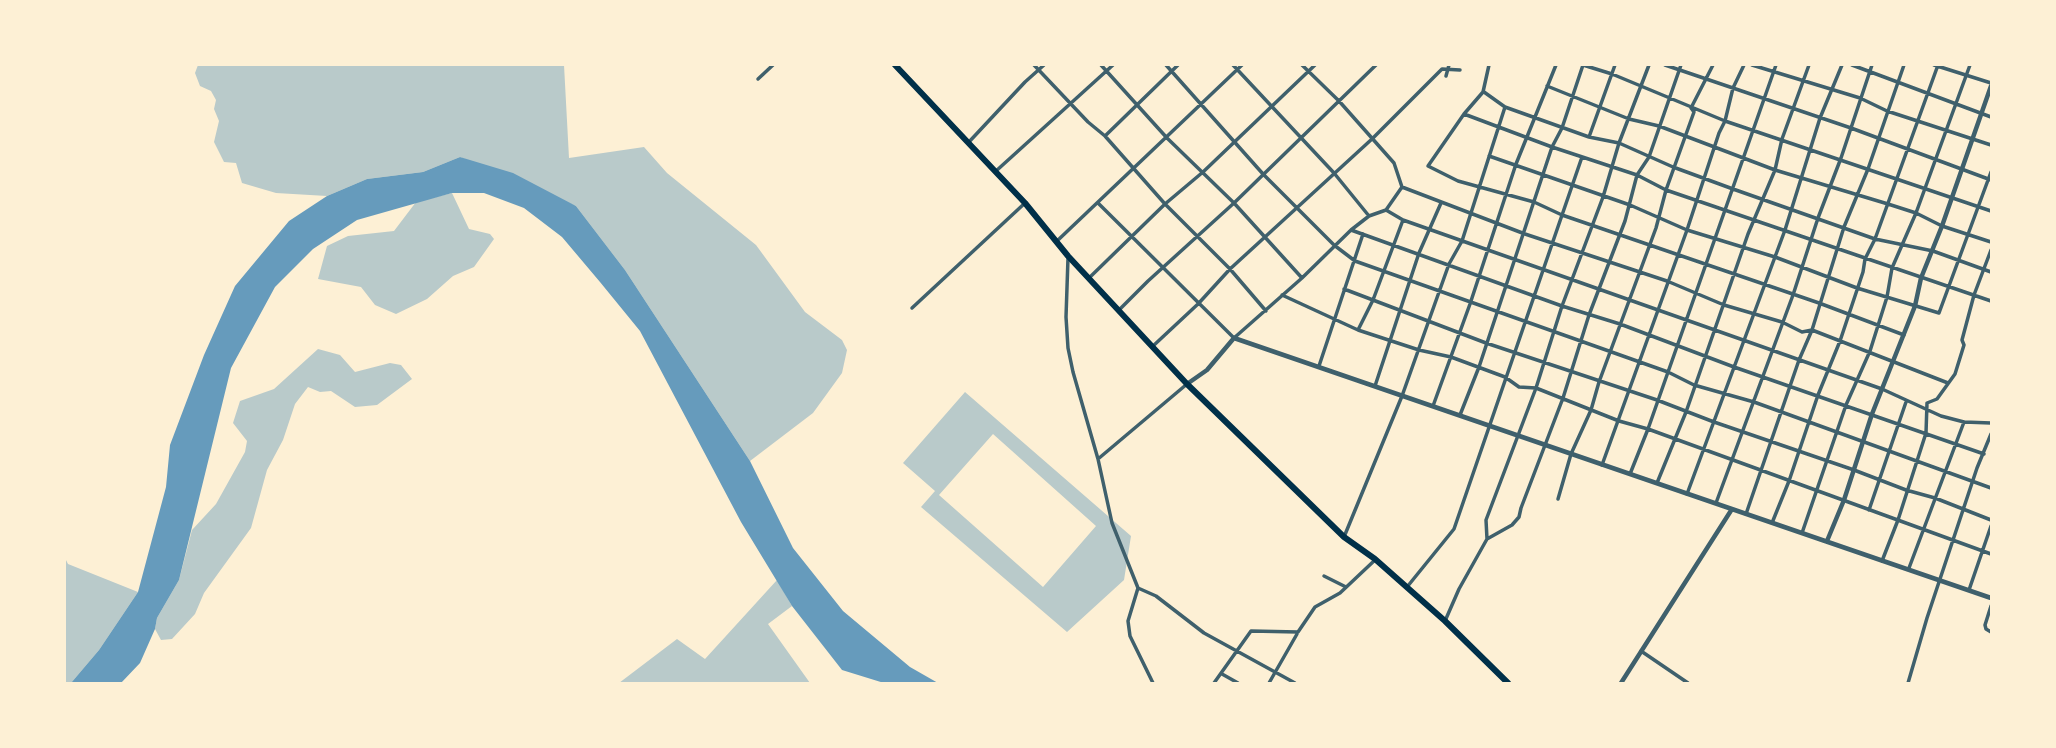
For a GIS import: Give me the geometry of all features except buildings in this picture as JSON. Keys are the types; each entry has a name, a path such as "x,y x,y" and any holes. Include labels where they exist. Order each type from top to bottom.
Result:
{"main road":[{"path":"895,65 996,171 1068,256 1187,384 1344,537 1375,559 1446,621 1507,683"}],"street":[{"path":"758,79 773,65"},
{"path":"1034,65 1088,122 1105,136 1165,204 1230,269 1266,310"},
{"path":"968,143 1044,65"},
{"path":"1101,65 1302,278"},
{"path":"996,171 1113,65"},
{"path":"1166,65 1263,174 1334,245 1355,261 1668,372 1694,385 1754,402 1991,488"},
{"path":"1105,136 1178,65"},
{"path":"1233,65 1334,173 1369,216"},
{"path":"1057,241 1242,65"},
{"path":"1302,65 1339,101 1394,163 1402,187 1525,234 1668,281 1724,305 1782,322 1802,332 1812,330 1948,383"},
{"path":"1089,278 1315,65"},
{"path":"1119,310 1234,204 1374,65"},
{"path":"1438,65 1460,70"},
{"path":"1489,65 1483,92 1464,114 1428,166 1458,181 1534,202 1562,215 1819,303 1903,335"},
{"path":"1433,406 1516,164 1556,65"},
{"path":"1460,415 1583,65 1612,74 1726,121 1991,211"},
{"path":"1589,137 1615,65"},
{"path":"1446,621 1487,539 1486,520 1536,388 1562,306 1604,197 1619,144 1649,65"},
{"path":"1665,65 1680,67 1706,80 1851,128 1990,180"},
{"path":"1691,108 1713,65"},
{"path":"1602,465 1687,230 1714,146 1726,121 1733,88 1744,65"},
{"path":"1752,65 1860,98 1887,111 1991,145"},
{"path":"1630,474 1776,65"},
{"path":"1657,483 1775,170 1782,139 1809,65"},
{"path":"1687,494 1785,230 1830,90 1842,65"},
{"path":"1852,65 1991,117"},
{"path":"1716,503 1793,295 1872,65"},
{"path":"1745,514 1799,359 1812,330 1844,227 1868,169 1904,65"},
{"path":"1772,523 1840,341 1865,259 1888,204 1937,65 1991,85 1921,278 1915,306 1872,414 1844,500 1827,541"},
{"path":"1801,533 1846,405 1870,351 1887,297 1892,268 1926,187 1969,65"},
{"path":"1487,539 1512,525 1519,517 1563,398 1598,289 1620,235 1637,175 1649,157 1680,67"},
{"path":"1446,68 1446,76"},
{"path":"1153,346 1198,304 1230,269 1446,68"},
{"path":"1547,86 1775,170 1916,213 1942,226 1991,242"},
{"path":"1483,92 1505,107 1589,137 1619,144 1764,200 1875,239 1933,251 1991,272"},
{"path":"1344,537 1402,396 1449,264 1462,241 1505,107"},
{"path":"1558,499 1660,216 1673,167 1694,112 1691,108"},
{"path":"1464,114 1637,175 1666,190 1991,301"},
{"path":"1489,156 1660,216 1687,230 1939,313 1991,172"},
{"path":"1407,587 1454,529 1582,157"},
{"path":"1098,459 1207,370 1234,338 1351,230 1369,216 1386,210 1402,187"},
{"path":"1098,202 1234,338 1991,598"},
{"path":"912,308 1025,203"},
{"path":"1375,386 1419,253 1441,203"},
{"path":"1386,210 1403,220 1882,389 1906,402 1964,422 1991,423"},
{"path":"1358,330 1396,245 1403,220"},
{"path":"1351,230 1984,454"},
{"path":"1318,366 1363,234"},
{"path":"1882,561 1926,433 1927,403 1937,399 1955,374 1974,295 1991,250"},
{"path":"1068,256 1068,348 1112,523 1138,587 1128,621 1130,636 1153,683"},
{"path":"1344,289 1486,343 1657,400 1991,520"},
{"path":"1282,295 1358,330 1419,350 1451,357 1506,377 1519,387 1536,388 1619,421 1648,429 1991,554"},
{"path":"1869,510 1906,402"},
{"path":"1909,568 1964,422"},
{"path":"1908,683 1952,540 1991,434"},
{"path":"1620,683 1732,509"},
{"path":"1969,590 1991,526"},
{"path":"1269,683 1315,607 1346,587 1375,559"},
{"path":"1324,576 1346,587"},
{"path":"1138,587 1156,596 1191,625 1295,683"},
{"path":"1991,606 1985,625 1991,632"},
{"path":"1214,683 1253,630 1298,632"},
{"path":"1641,651 1688,683"},
{"path":"1222,674 1238,683"}],"shaded area":[{"path":"198,65 564,65 569,158 644,147 667,173 756,245 805,312 842,340 847,350 842,373 813,413 750,461 625,270 576,206 460,157 423,172 367,179 327,196 276,193 242,183 236,163 224,162 214,142 219,121 214,109 216,100 211,91 200,86 195,73"},
{"path":"452,193 469,229 490,234 494,239 474,267 453,276 427,299 396,314 375,305 361,287 318,279 327,246 348,236 394,231 416,202"},
{"path":"318,349 340,355 355,372 390,363 401,365 412,379 377,405 355,407 331,391 320,392 308,387 295,404 283,440 267,470 251,528 204,593 195,614 172,639 161,640 155,629 157,618 179,580 192,530 216,504 245,452 247,441 233,423 240,401 274,389"},
{"path":"965,392 1131,536 1124,580 1067,632 921,507 935,491 903,463","holes":["993,434 1096,526 1043,587 939,495"]},
{"path":"65,558 68,564 138,592 99,650 71,683 65,683"},
{"path":"777,580 792,606 768,624 810,683 619,683 677,639 705,659"}],"water":[{"path":"460,157 513,173 576,206 625,270 750,461 793,548 843,611 910,667 938,683 884,683 842,670 792,606 741,522 640,331 600,282 562,237 524,208 484,193 452,193 357,220 313,249 275,287 231,368 179,580 157,618 140,663 121,683 71,683 99,650 138,592 166,487 170,445 204,355 235,286 289,221 327,196 367,179 423,172"}]}
